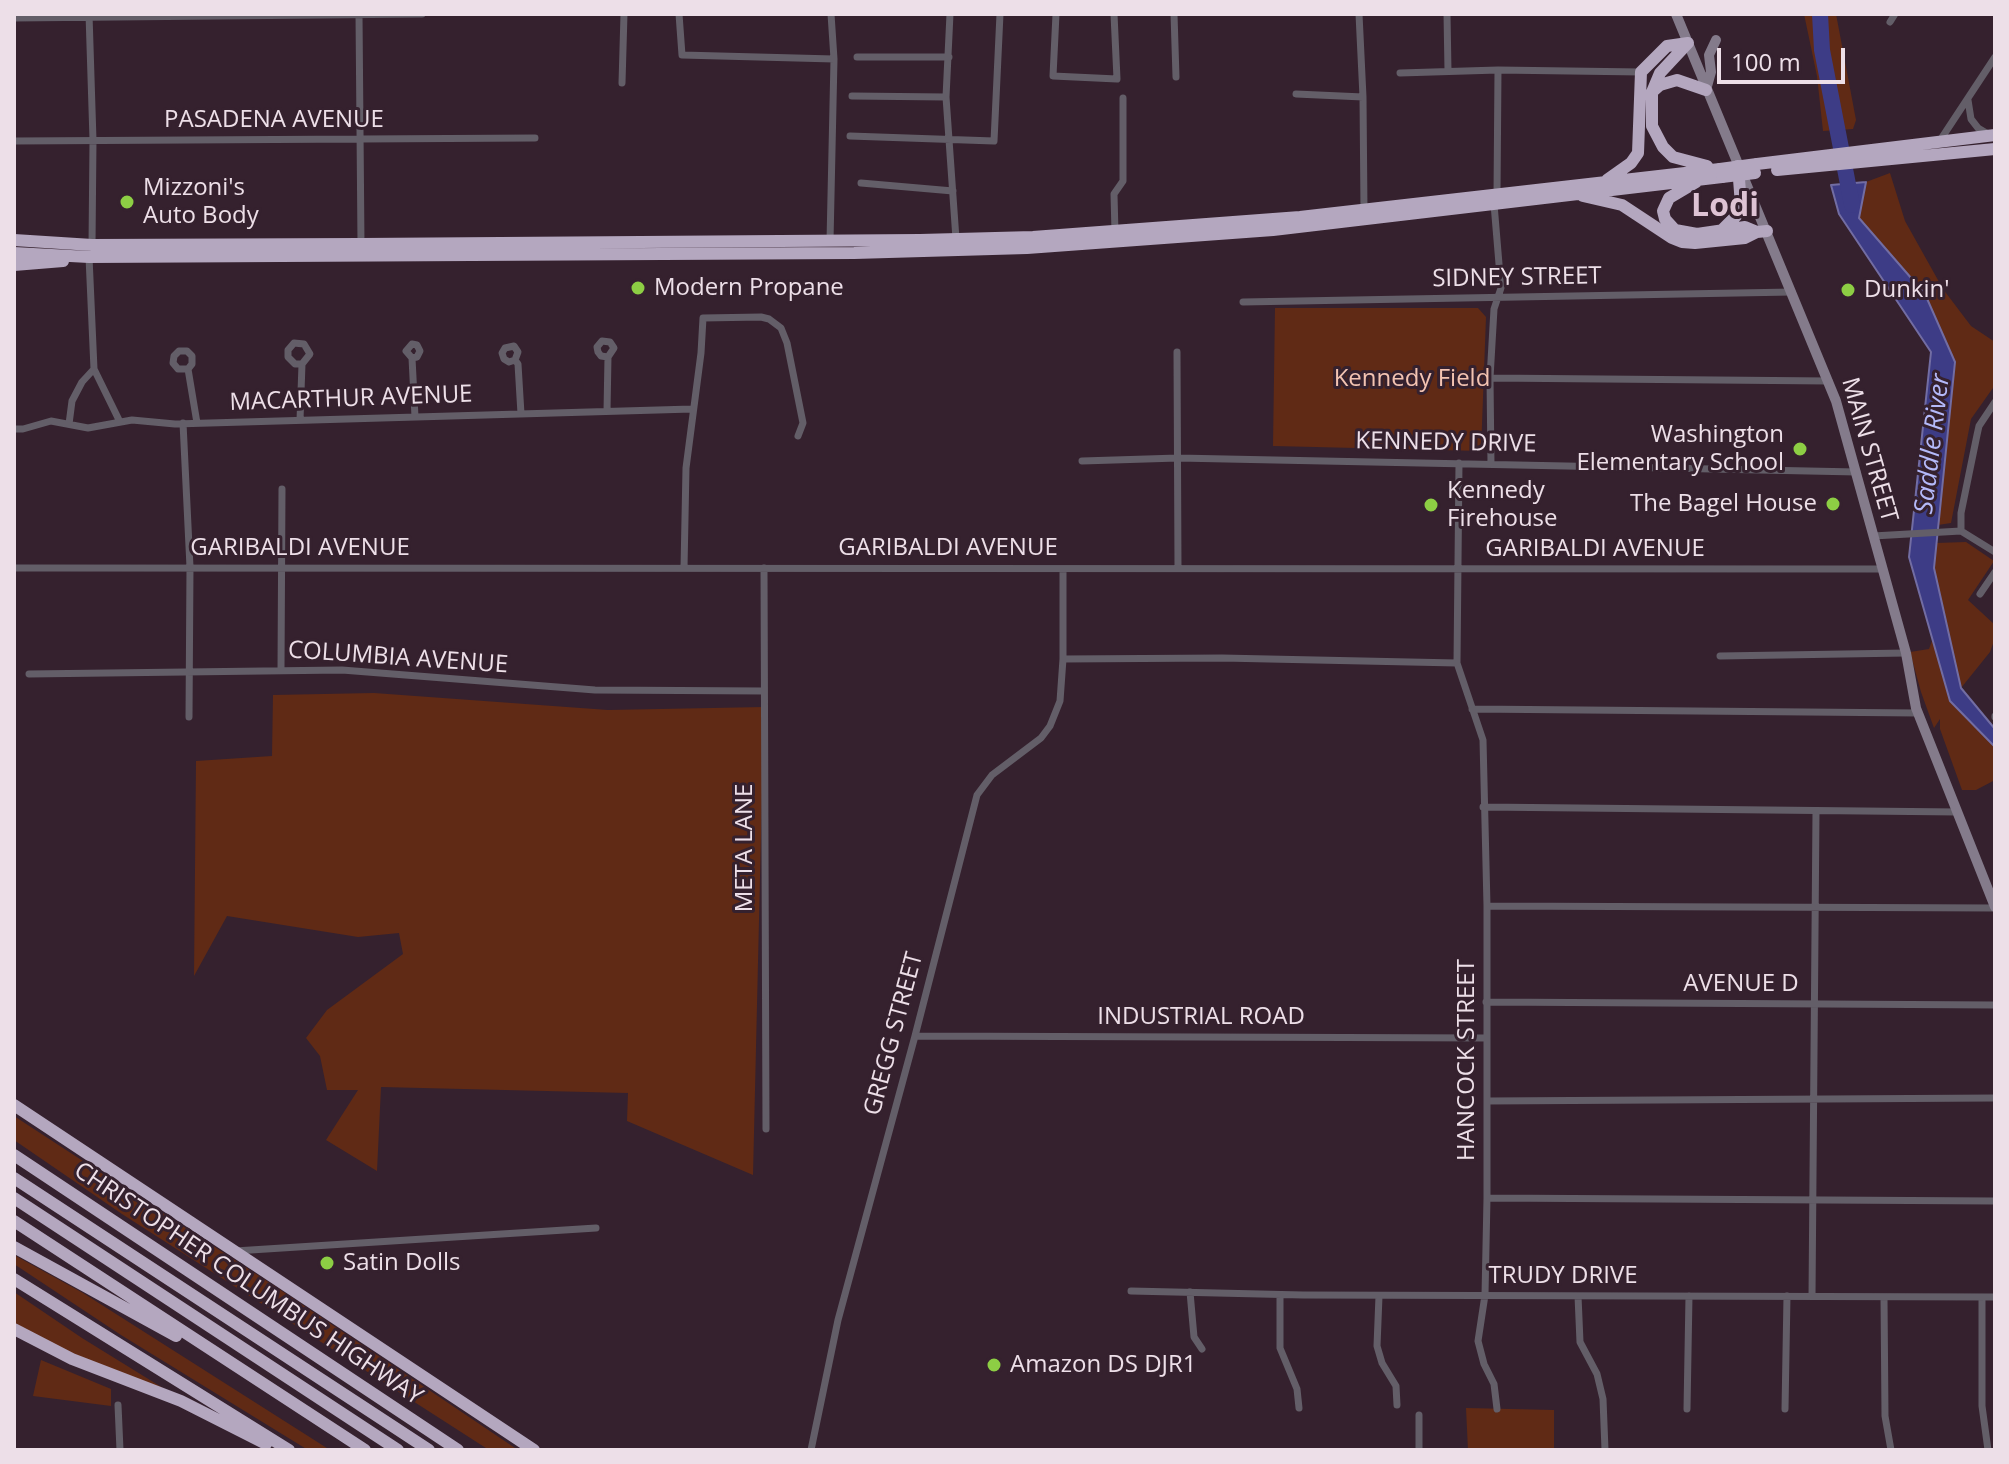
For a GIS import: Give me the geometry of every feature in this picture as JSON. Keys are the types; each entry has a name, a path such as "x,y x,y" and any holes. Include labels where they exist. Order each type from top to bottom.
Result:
{"highway":[{"path":"1605,181 1631,163 1640,147 1641,72 1667,46 1688,43"},
{"path":"1688,43 1660,73 1652,92 1652,126 1663,147 1673,157 1721,173"},
{"path":"1652,92 1660,85 1677,80 1706,90"},
{"path":"1877,154 1938,143 1994,140"},
{"path":"14,240 90,251 978,250 1202,237 1496,199 1605,181 1721,173 1994,140"},
{"path":"1721,231 1736,216 1741,205 1737,163"},
{"path":"1721,173 1669,198 1663,211 1665,219 1675,230 1685,233 1745,227 1762,231"},
{"path":"14,253 361,244 956,240 1115,233 1576,194 1701,180"},
{"path":"1576,194 1622,205 1682,242 1745,238 1762,231"},
{"path":"14,265 44,264 90,251"},
{"path":"14,1105 534,1450"},
{"path":"14,1145 43,1166 65,1189"},
{"name":"CHRISTOPHER COLUMBUS HIGHWAY","path":"14,1155 458,1450"},
{"name":"CHRISTOPHER COLUMBUS HIGHWAY","path":"14,1178 429,1450"},
{"path":"14,1198 398,1450"},
{"path":"14,1221 365,1450"},
{"path":"14,1247 252,1377"},
{"path":"14,1279 289,1450"},
{"path":"14,1329 72,1359 181,1401 278,1450"}],"street":[{"path":"14,18 422,14"},
{"path":"622,83 624,14"},
{"path":"679,14 682,55 834,59"},
{"path":"830,241 834,59 831,14"},
{"path":"950,14 946,97 956,240"},
{"path":"850,136 994,141 1000,14"},
{"path":"1056,14 1053,76 1117,79 1114,14"},
{"path":"1174,14 1176,77"},
{"path":"1359,14 1364,210"},
{"path":"1447,14 1448,71"},
{"name":"MAIN STREET","path":"1676,14 1762,231 1792,292 1829,381 1906,653 1918,713 1995,908"},
{"path":"89,15 94,369 120,422"},
{"path":"359,15 361,244"},
{"path":"1706,90 1711,72 1709,55 1716,40"},
{"path":"857,57 949,57"},
{"path":"1938,143 1995,57"},
{"path":"1491,464 1490,378 1496,298 1501,288 1496,199 1498,70"},
{"path":"1400,73 1498,70 1641,72"},
{"path":"1296,94 1363,97"},
{"path":"852,96 946,97"},
{"path":"1968,97 1974,125 1994,140"},
{"path":"1115,233 1114,194 1123,181 1123,98"},
{"name":"PASADENA AVENUE","path":"14,141 535,138"},
{"path":"861,183 953,191"},
{"name":"SIDNEY STREET","path":"1243,302 1792,292"},
{"path":"684,568 686,468 703,318 761,317 781,328 803,423 798,436"},
{"path":"1177,352 1178,568"},
{"path":"607,411 608,357"},
{"path":"412,358 415,417"},
{"path":"515,360 518,364 521,414"},
{"path":"300,420 302,364"},
{"path":"69,424 72,401 82,382 94,369"},
{"path":"188,369 197,423"},
{"path":"1490,378 1829,381"},
{"path":"1961,531 1961,513 1979,426 1995,402"},
{"name":"MACARTHUR AVENUE","path":"14,429 51,421 88,428 132,420 197,423 692,409"},
{"path":"183,423 190,567 189,717"},
{"name":"KENNEDY DRIVE","path":"1082,461 1178,458 1857,472"},
{"name":"HANCOCK STREET","path":"1459,463 1457,663 1483,740 1487,906 1485,1295 1478,1341 1494,1384 1497,1409"},
{"path":"281,669 282,489"},
{"path":"1873,536 1961,531 1995,552"},
{"name":"GARIBALDI AVENUE","path":"14,568 1881,569"},
{"name":"META LANE","path":"764,568 766,1129"},
{"name":"GREGG STREET","path":"811,1450 838,1320 977,795 992,775 1028,750 1050,726 1060,701 1063,569"},
{"path":"1980,594 1995,572"},
{"path":"1720,656 1906,653"},
{"path":"1063,659 1222,658 1457,663"},
{"name":"COLUMBIA AVENUE","path":"29,674 281,669 370,671 515,686 764,691"},
{"path":"1472,709 1918,713"},
{"path":"1483,807 1958,812"},
{"path":"1812,1296 1816,811"},
{"path":"1487,906 1995,908"},
{"name":"AVENUE D","path":"1486,1002 1995,1005"},
{"name":"INDUSTRIAL ROAD","path":"915,1036 1487,1038"},
{"path":"1487,1101 1995,1098"},
{"path":"1487,1198 1995,1201"},
{"path":"235,1251 596,1228"},
{"name":"TRUDY DRIVE","path":"1131,1291 1379,1296 1995,1297"},
{"path":"1190,1292 1194,1337 1202,1349"},
{"path":"1280,1295 1280,1348 1297,1389 1299,1408"},
{"path":"1379,1296 1377,1346 1382,1363 1396,1386 1397,1405"},
{"path":"1578,1296 1580,1342 1597,1374 1603,1399 1605,1450"},
{"path":"1687,1409 1689,1296"},
{"path":"1785,1409 1787,1296"},
{"path":"1884,1297 1885,1416 1891,1450"},
{"path":"1982,1297 1982,1406 1988,1450"},
{"path":"118,1405 120,1450"},
{"path":"1419,1415 1419,1450"}],"green space":[{"path":"1804,14 1836,14 1856,120 1853,129 1823,131 1817,76"},
{"path":"1890,173 1905,221 1943,289 1971,326 1995,342 1995,385 1971,419 1951,523 1938,525 1954,362 1859,218 1866,182"},
{"name":"Kennedy Field","path":"1275,308 1478,308 1486,317 1481,451 1273,446"},
{"path":"1966,542 1994,561 1968,600 1995,625 1995,638 1990,652 1961,688 1934,568 1936,543"},
{"path":"1933,638 1950,701 1995,747 1995,780 1976,790 1962,790 1940,729 1940,719 1934,728 1921,692 1910,652 1929,649"},
{"path":"374,693 608,710 764,707 753,1175 627,1121 628,1093 381,1087 377,1171 326,1140 358,1090 327,1090 320,1056 306,1038 327,1010 403,954 399,933 358,937 227,916 194,976 196,761 272,756 273,695"},
{"path":"14,1116 518,1450 489,1450 122,1214 14,1140"},
{"path":"14,1255 83,1293 330,1450 308,1450 121,1335 14,1264"},
{"path":"14,1292 171,1393 91,1362 14,1325"},
{"path":"41,1360 111,1389 111,1406 33,1396"},
{"path":"1466,1408 1554,1410 1554,1450 1468,1450"}],"water":[{"name":"Saddle River","path":"1866,182 1859,218 1925,294 1955,362 1934,568 1961,688 1995,729 1995,747 1950,701 1909,557 1931,352 1839,214 1831,185"}],"waterway":[{"name":"Saddle River","path":"1820,14 1822,50 1852,205"}],"place":[{"name":"Mizzoni's Auto Body","path":"127,202"},
{"name":"Modern Propane","path":"638,288"},
{"name":"Dunkin'","path":"1848,290"},
{"name":"Washington Elementary School","path":"1800,449"},
{"name":"The Bagel House","path":"1833,504"},
{"name":"Kennedy Firehouse","path":"1431,505"},
{"name":"Satin Dolls","path":"327,1263"},
{"name":"Amazon DS DJR1","path":"994,1365"}],"district":[{"name":"Lodi","path":"1725,207"}]}
